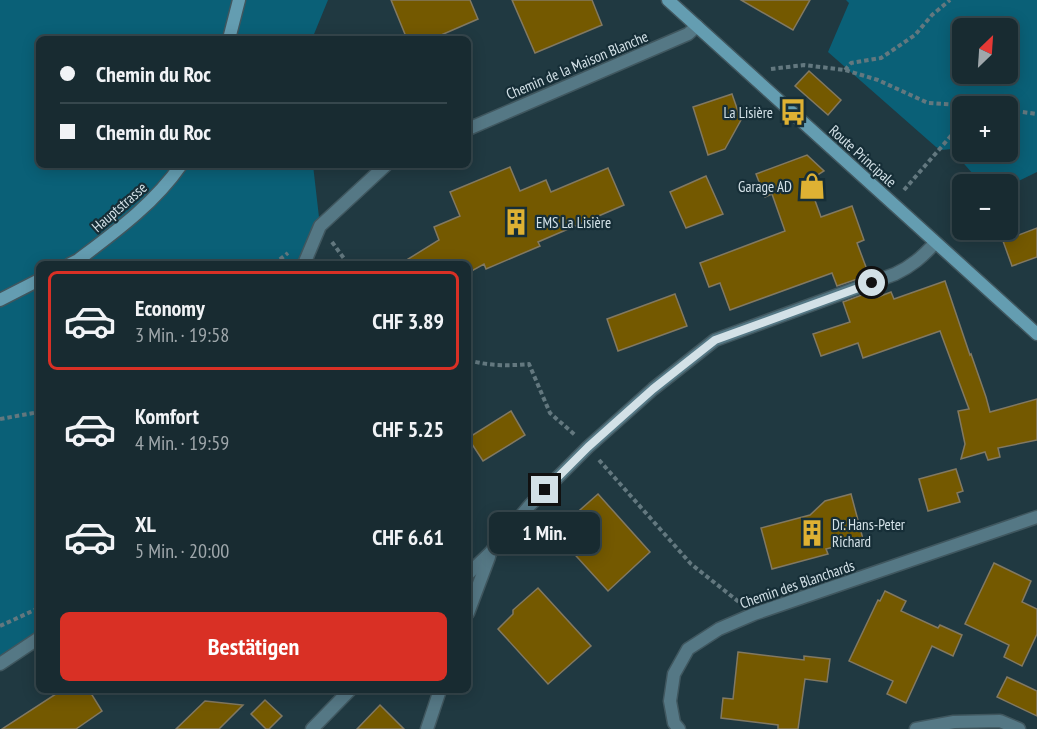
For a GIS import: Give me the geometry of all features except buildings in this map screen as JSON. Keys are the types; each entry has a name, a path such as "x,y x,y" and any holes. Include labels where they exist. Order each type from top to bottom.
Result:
{"street":[{"path":"230,36 239,0"},
{"name":"Route Principale","path":"668,0 1037,334"},
{"name":"Chemin de la Maison Blanche","path":"471,128 688,34 697,26"},
{"name":"Hauptstrasse","path":"76,261 131,220 179,168"},
{"path":"305,261 320,226 383,168"},
{"path":"471,571 490,553 530,505 588,447 653,389 715,340 895,274 923,257 935,243"},
{"path":"0,300 36,282"},
{"name":"Chemin des Blanchards","path":"679,729 674,723 670,701 674,674 688,648 719,629 754,614 1037,517"},
{"path":"471,606 490,553"},
{"path":"0,664 36,640"},
{"path":"312,729 347,693"},
{"path":"427,729 439,693"},
{"path":"916,729 954,722 1000,721 1019,729"}],"path":[{"path":"845,70 851,63 881,58 890,52 915,35 932,15 950,0"},
{"path":"765,70 804,65 845,70 878,80 928,103 952,104"},
{"path":"1018,111 1037,114"},
{"path":"893,203 952,135"},
{"path":"471,361 480,364 509,366 529,364 550,413 588,447 692,564 754,614"},
{"path":"0,419 36,413"},
{"path":"0,626 36,609"}],"shaded area":[{"path":"0,0 328,0 313,36 36,36 36,168 313,168 320,226 305,261 36,261 36,640 0,664"},
{"path":"846,0 1037,0 1037,172 1018,181 1018,174 973,174 962,162 1018,162 1018,96 952,96 952,150 942,150 828,52 849,3"}],"place":[{"name":"La Lisière","path":"793,112"},
{"name":"Garage AD","path":"812,186"},
{"name":"EMS La Lisière","path":"516,222"},
{"name":"Dr. Hans-Peter Richard","path":"812,533"}],"route":[{"path":"545,490 588,447 653,389 715,340 872,283"}]}
